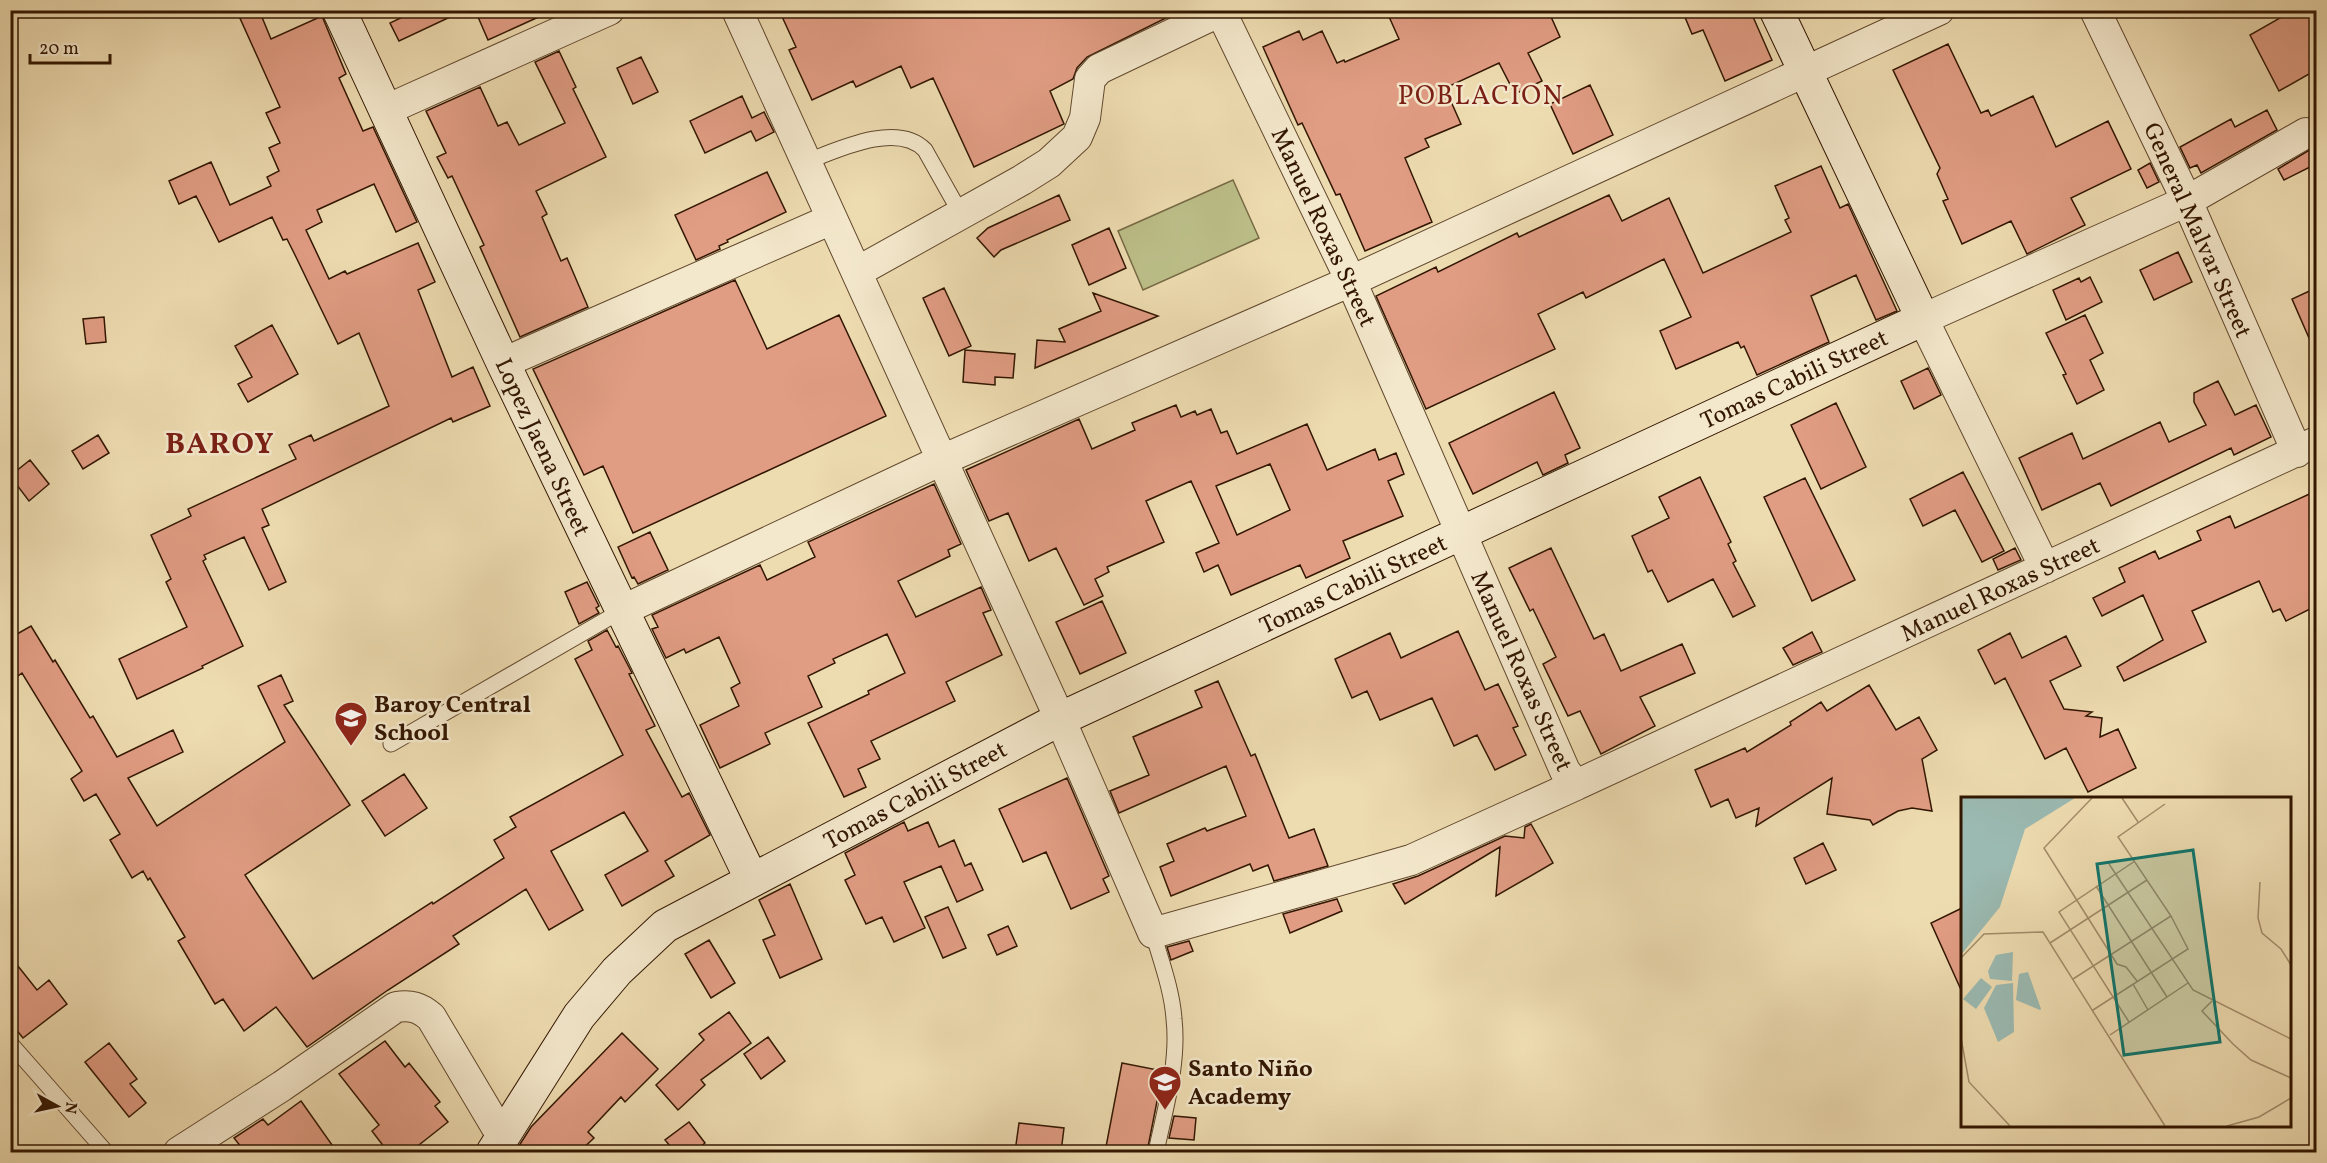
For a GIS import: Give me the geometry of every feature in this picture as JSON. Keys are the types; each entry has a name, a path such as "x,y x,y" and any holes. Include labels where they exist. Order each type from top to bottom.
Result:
{"street":[{"name":"Lopez Jaena Street","path":"339,10 503,363 752,880"},
{"path":"386,110 609,10"},
{"path":"737,10 1060,719 1153,933 1411,860 1576,785"},
{"path":"1776,10 2045,568"},
{"path":"621,611 942,459 1352,281 1940,10"},
{"name":"General Malvar Street","path":"2096,10 2307,447"},
{"path":"857,272 1049,163 1077,137 1085,118 1090,78 1099,69 1221,11"},
{"name":"Manuel Roxas Street","path":"1221,11 1352,281 1565,771 1576,785 2307,447"},
{"name":"Tomas Cabili Street","path":"498,1145 579,1016 617,971 665,926 1060,719 1923,319 2187,201 2306,134"},
{"path":"503,363 832,219"},
{"path":"179,1152 282,1086 396,1007 410,1005 431,1017 498,1145"}],"lane":[{"path":"806,162 858,142 891,137 918,142 925,150 961,214"},
{"path":"391,744 621,611"},
{"path":"1153,933 1169,990 1174,1019 1174,1060 1156,1152"},
{"path":"10,1043 106,1152"}],"green space":[{"path":"1233,180 1259,238 1143,290 1118,231"}],"building":[{"path":"252,10 259,10 271,39 322,16 346,74 339,78 363,131 373,127 417,222 396,232 374,184 317,210 322,222 306,230 329,279 345,271 347,274 418,243 435,282 418,290 452,377 473,367 490,406 453,422 451,418 262,509 269,525 262,528 286,582 269,590 244,537 204,555 206,559 203,561 243,646 137,699 119,659 187,627 166,582 171,579 151,535 191,516 188,509 296,459 289,445 311,435 314,441 389,406 359,333 338,344 287,239 283,240 272,217 219,242 196,196 179,204 169,181 211,162 230,205 271,186 267,177 279,171 269,148 280,143 266,113 280,107 239,16"},
{"path":"417,10 465,10 399,41 390,23"},
{"path":"475,10 554,10 488,40"},
{"path":"779,10 1182,10 1087,57 1077,68 1073,79 1050,91 1064,124 974,167 933,78 911,88 901,66 856,87 853,81 812,100 789,50 796,47"},
{"path":"1386,10 1548,10 1560,37 1528,53 1542,81 1515,94 1499,63 1445,88 1461,124 1425,139 1429,147 1405,158 1432,222 1365,251 1340,194 1336,195 1302,123 1298,125 1263,47 1299,31 1303,40 1322,31 1337,63 1344,60 1345,62 1399,39"},
{"path":"1682,10 1750,10 1772,60 1725,81 1703,30 1692,34"},
{"path":"2294,10 2306,10 2316,31 2316,70 2279,91 2250,35"},
{"path":"1948,44 1981,113 1988,110 1991,116 2033,96 2056,147 2108,121 2131,169 2071,198 2085,225 2027,254 2011,221 1962,244 1943,201 1948,199 1937,174 1940,168 1893,70"},
{"path":"559,51 576,87 573,89 606,157 536,191 547,214 542,217 561,261 567,258 588,307 520,337 480,247 484,245 452,176 448,178 437,157 446,153 426,111 480,87 498,126 507,122 519,145 565,123 535,62"},
{"path":"641,57 658,92 633,104 617,68"},
{"path":"1590,85 1613,135 1573,154 1550,104"},
{"path":"742,96 752,118 764,112 774,132 756,141 751,131 705,153 690,121"},
{"path":"2267,110 2277,130 2201,173 2197,165 2190,168 2180,147 2231,119 2235,127"},
{"path":"2316,146 2316,164 2284,180 2278,169"},
{"path":"2150,163 2159,182 2147,188 2138,170"},
{"path":"1821,166 1840,208 1848,204 1897,311 1876,320 1856,275 1811,296 1829,342 1757,375 1744,346 1741,348 1738,342 1676,369 1660,331 1691,317 1664,259 1586,298 1583,292 1538,314 1555,349 1426,409 1376,296 1436,267 1438,272 1517,233 1519,237 1609,195 1622,221 1669,198 1703,273 1791,232 1785,220 1789,218 1775,186"},
{"path":"767,172 786,212 727,240 728,242 719,246 720,249 696,260 675,215"},
{"path":"1059,195 1070,220 1001,250 994,257 977,238 988,228"},
{"path":"1109,228 1126,268 1089,285 1072,245"},
{"path":"2178,252 2192,282 2154,300 2140,270"},
{"path":"2090,277 2102,302 2066,320 2053,290 2079,278 2081,282"},
{"path":"735,280 767,349 839,315 886,416 633,533 603,466 584,475 533,369"},
{"path":"944,288 971,346 949,356 923,298"},
{"path":"2316,288 2316,354 2292,299"},
{"path":"1093,293 1158,316 1035,368 1037,340 1065,342 1059,329 1101,311"},
{"path":"2085,315 2103,353 2090,360 2104,390 2077,404 2063,375 2066,374 2046,333"},
{"path":"104,317 106,342 86,344 83,319"},
{"path":"272,325 298,374 248,402 238,384 252,377 235,346"},
{"path":"965,350 1015,354 1013,378 995,377 995,385 963,382"},
{"path":"1928,368 1941,395 1914,409 1901,381"},
{"path":"2218,381 2235,415 2256,405 2271,437 2234,455 2231,448 2111,506 2100,483 2042,510 2019,458 2072,433 2083,459 2160,422 2169,442 2206,425 2194,402 2194,393"},
{"path":"1554,392 1580,448 1565,455 1568,463 1543,475 1537,462 1473,494 1449,443"},
{"path":"1836,403 1866,467 1821,489 1791,425"},
{"path":"1176,405 1181,417 1195,411 1197,415 1211,409 1221,433 1227,431 1237,454 1307,424 1327,470 1375,449 1379,460 1396,453 1404,474 1388,481 1403,516 1343,541 1350,558 1306,578 1300,565 1231,595 1218,565 1204,572 1196,553 1219,543 1191,481 1146,501 1164,542 1107,567 1109,572 1095,579 1103,596 1084,605 1056,548 1029,561 1008,513 989,521 966,470 1079,419 1092,449 1135,430 1132,423","holes":["1270,464 1290,510 1237,535 1216,486"]},
{"path":"98,435 109,453 83,469 72,451"},
{"path":"30,460 49,484 29,501 10,476"},
{"path":"1963,472 2004,551 1982,562 1955,510 1923,526 1910,499"},
{"path":"1700,477 1731,542 1728,544 1736,561 1733,563 1755,606 1733,617 1713,579 1668,602 1652,570 1648,572 1632,536 1669,518 1659,497"},
{"path":"1805,478 1855,580 1812,601 1764,497"},
{"path":"934,484 961,544 948,550 950,556 898,581 916,617 981,587 991,610 983,613 1002,655 946,682 955,701 871,741 880,759 858,769 866,787 844,797 808,723 869,694 868,691 905,673 887,634 833,659 835,663 808,676 822,707 765,733 770,744 720,768 700,725 739,706 731,688 740,683 719,637 686,653 684,649 666,658 652,629 658,627 652,615 760,565 767,580 815,557 808,542"},
{"path":"2316,491 2316,606 2286,621 2280,609 2273,612 2259,581 2192,611 2206,642 2124,681 2117,667 2163,640 2143,595 2102,616 2093,598 2125,582 2119,568 2155,551 2159,559 2201,540 2197,531 2230,516 2235,528"},
{"path":"650,532 668,570 638,584 634,577 632,578 618,547"},
{"path":"1551,548 1594,639 1604,634 1621,671 1682,644 1695,673 1640,697 1655,726 1601,754 1580,711 1568,716 1543,664 1556,657 1533,609 1530,611 1509,568"},
{"path":"2015,548 2021,560 1998,570 1993,559"},
{"path":"587,582 599,606 596,608 599,613 579,624 565,592"},
{"path":"1102,601 1126,653 1080,674 1056,622"},
{"path":"31,626 53,662 55,660 90,718 93,716 117,757 173,730 183,752 128,778 157,826 285,742 258,686 281,675 293,701 284,705 350,805 245,875 313,979 504,858 494,840 516,827 510,817 623,755 575,659 592,650 588,641 607,630 632,673 629,674 655,726 646,730 682,797 689,793 710,835 665,861 674,876 622,906 605,875 648,851 624,812 551,851 583,910 549,930 526,889 453,936 459,944 307,1047 276,1007 244,1031 223,999 215,1004 178,941 185,937 150,878 148,880 143,871 132,878 110,840 120,834 96,794 84,801 71,779 82,771 22,673 18,676 10,663 10,638"},
{"path":"1458,631 1485,690 1498,684 1518,726 1513,728 1526,755 1495,770 1477,735 1454,746 1432,698 1380,720 1367,691 1352,698 1335,659 1390,633 1401,658"},
{"path":"1812,632 1822,652 1793,665 1783,648"},
{"path":"2010,633 2022,658 2066,636 2081,666 2050,681 2064,709 2092,712 2086,716 2102,718 2100,737 2118,729 2136,768 2088,792 2066,748 2045,759 2005,678 1995,684 1978,650"},
{"path":"1218,681 1251,756 1255,754 1289,838 1314,829 1328,866 1274,881 1268,865 1253,871 1250,864 1171,896 1160,867 1174,861 1167,844 1205,828 1207,831 1246,816 1226,766 1119,813 1110,791 1149,775 1133,737 1202,707 1195,691"},
{"path":"1869,685 1896,730 1919,717 1937,750 1922,759 1932,811 1912,808 1898,811 1873,825 1870,820 1827,814 1832,778 1756,826 1759,808 1736,818 1728,799 1711,807 1695,770 1745,748 1747,752 1791,725 1790,722 1821,702 1827,711"},
{"path":"404,774 427,808 385,836 362,801"},
{"path":"1067,778 1109,876 1103,879 1109,892 1071,909 1046,852 1023,862 999,809"},
{"path":"904,822 908,831 928,822 939,847 954,840 965,866 971,863 983,890 957,902 941,866 904,882 925,928 894,942 882,917 866,924 845,880 855,875 845,853"},
{"path":"1531,824 1553,863 1496,896 1500,847 1405,904 1393,884 1418,876 1505,836 1524,838 1525,827"},
{"path":"1823,843 1836,870 1806,884 1794,858"},
{"path":"790,884 822,959 780,978 763,940 775,935 759,900"},
{"path":"1337,899 1342,911 1290,933 1283,914"},
{"path":"948,907 966,948 943,958 925,917"},
{"path":"1961,908 1961,990 1931,923"},
{"path":"1008,926 1017,946 997,955 988,935"},
{"path":"709,940 735,983 711,998 685,954"},
{"path":"1189,941 1193,951 1171,960 1167,947"},
{"path":"10,956 37,990 49,980 67,1004 23,1038 10,1022"},
{"path":"729,1012 751,1043 701,1080 705,1085 678,1110 656,1085 704,1040 699,1034"},
{"path":"622,1033 658,1069 625,1102 621,1097 588,1132 594,1138 579,1152 515,1152 531,1127"},
{"path":"768,1037 785,1061 761,1079 744,1054"},
{"path":"385,1041 405,1067 409,1063 440,1102 435,1106 448,1122 410,1152 388,1152 372,1131 379,1125 339,1074"},
{"path":"109,1043 137,1079 130,1084 146,1103 129,1117 85,1062"},
{"path":"1122,1063 1163,1071 1147,1152 1105,1152"},
{"path":"301,1101 337,1152 245,1152 234,1138 263,1119 268,1125"},
{"path":"1174,1116 1196,1118 1194,1140 1169,1138"},
{"path":"689,1122 705,1143 694,1152 675,1152 665,1140"},
{"path":"1019,1123 1064,1128 1061,1152 1015,1152"}],"place":[{"name":"Baroy Central School","path":"351,747"},
{"name":"Santo Niño Academy","path":"1165,1111"}],"district":[{"name":"POBLACION","path":"1481,95"},
{"name":"BAROY","path":"220,443"}]}
